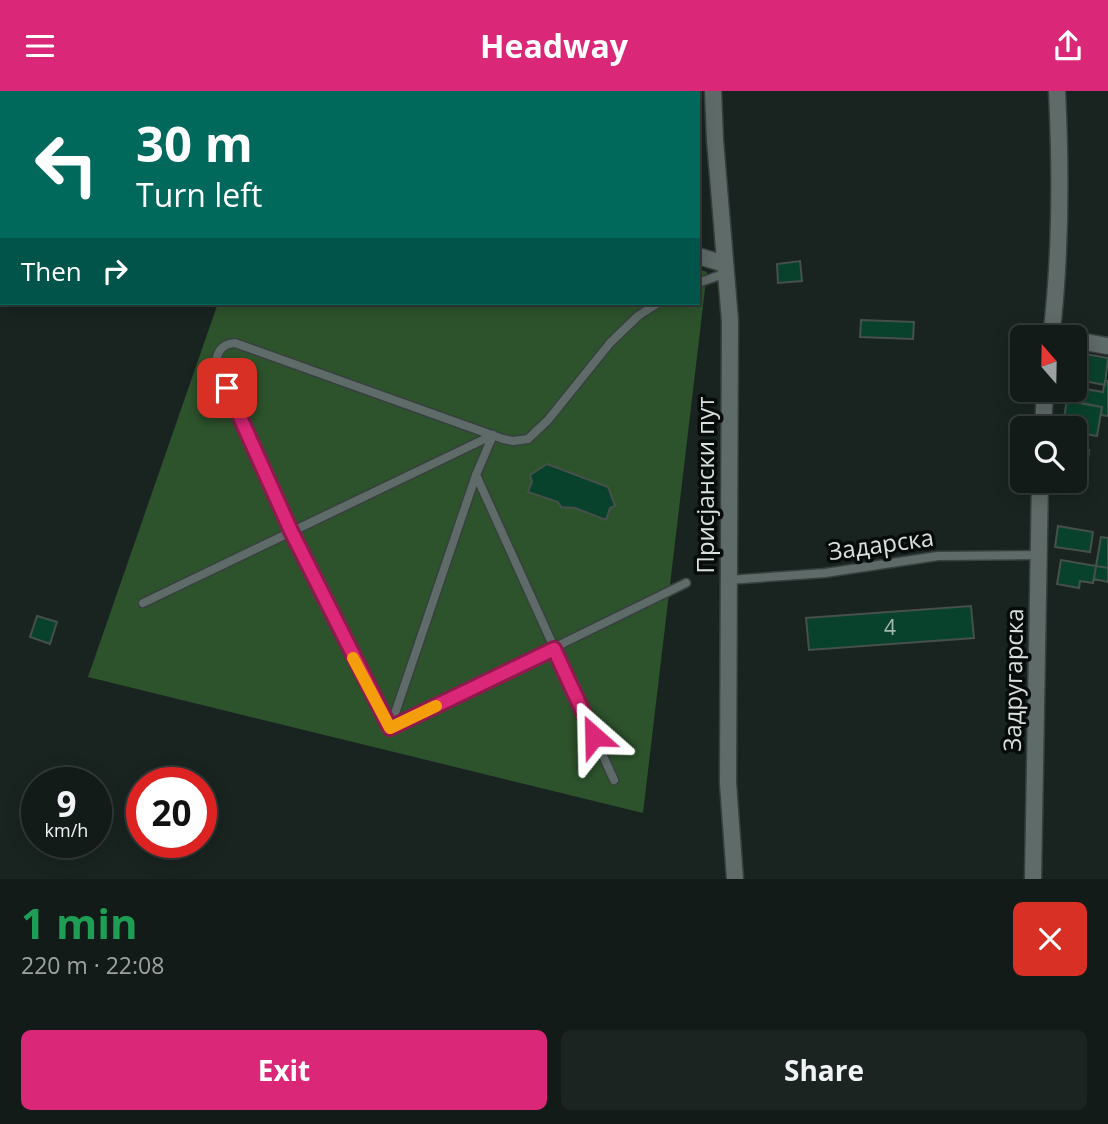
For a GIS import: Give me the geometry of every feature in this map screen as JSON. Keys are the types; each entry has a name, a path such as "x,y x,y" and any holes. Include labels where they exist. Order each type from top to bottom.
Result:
{"street":[{"name":"Присјански пут","path":"713,91 730,321 728,783 735,879"},
{"path":"1055,325 1061,171 1057,91"},
{"path":"700,136 715,140"},
{"path":"700,257 726,268"},
{"path":"1087,342 1108,346"},
{"name":"Задругарска","path":"1033,879 1040,493"}],"lane":[{"path":"700,282 726,268"},
{"path":"390,728 291,531 218,367 219,351 229,343 235,343 513,441 528,439 548,420 610,343 655,305"},
{"path":"390,728 476,475 493,435"},
{"path":"142,603 493,435"},
{"path":"476,475 614,780"},
{"name":"Задарска","path":"728,580 825,573 938,556 1040,555"},
{"path":"390,728 686,583"}],"green space":[{"path":"700,270 707,272 643,813 88,677 217,305 700,305"}],"building":[{"path":"800,261 802,281 778,283 777,264"},
{"path":"861,320 914,322 913,339 860,337"},
{"path":"1087,354 1108,358 1105,385 1087,382"},
{"path":"1105,381 1108,381 1108,416 1101,415 1102,407 1079,403 1087,403 1087,389 1103,392"},
{"path":"1066,403 1102,407 1097,436 1087,434 1087,416 1064,416"},
{"path":"547,464 608,487 615,506 610,508 606,520 575,508 561,507 558,502 528,492 532,482 530,475"},
{"path":"1058,526 1093,532 1090,552 1055,547"},
{"path":"1101,537 1108,538 1108,568 1096,566"},
{"path":"1061,560 1096,566 1093,583 1080,581 1079,588 1057,584"},
{"path":"1096,566 1108,568 1108,582 1094,579"},
{"path":"971,606 974,638 809,650 806,618"},
{"path":"37,616 57,622 50,644 30,637"}],"slow traffic":[{"path":"353,658 390,728 436,706"}],"route":[{"path":"227,388 291,531 390,728 554,649 594,736"}]}
